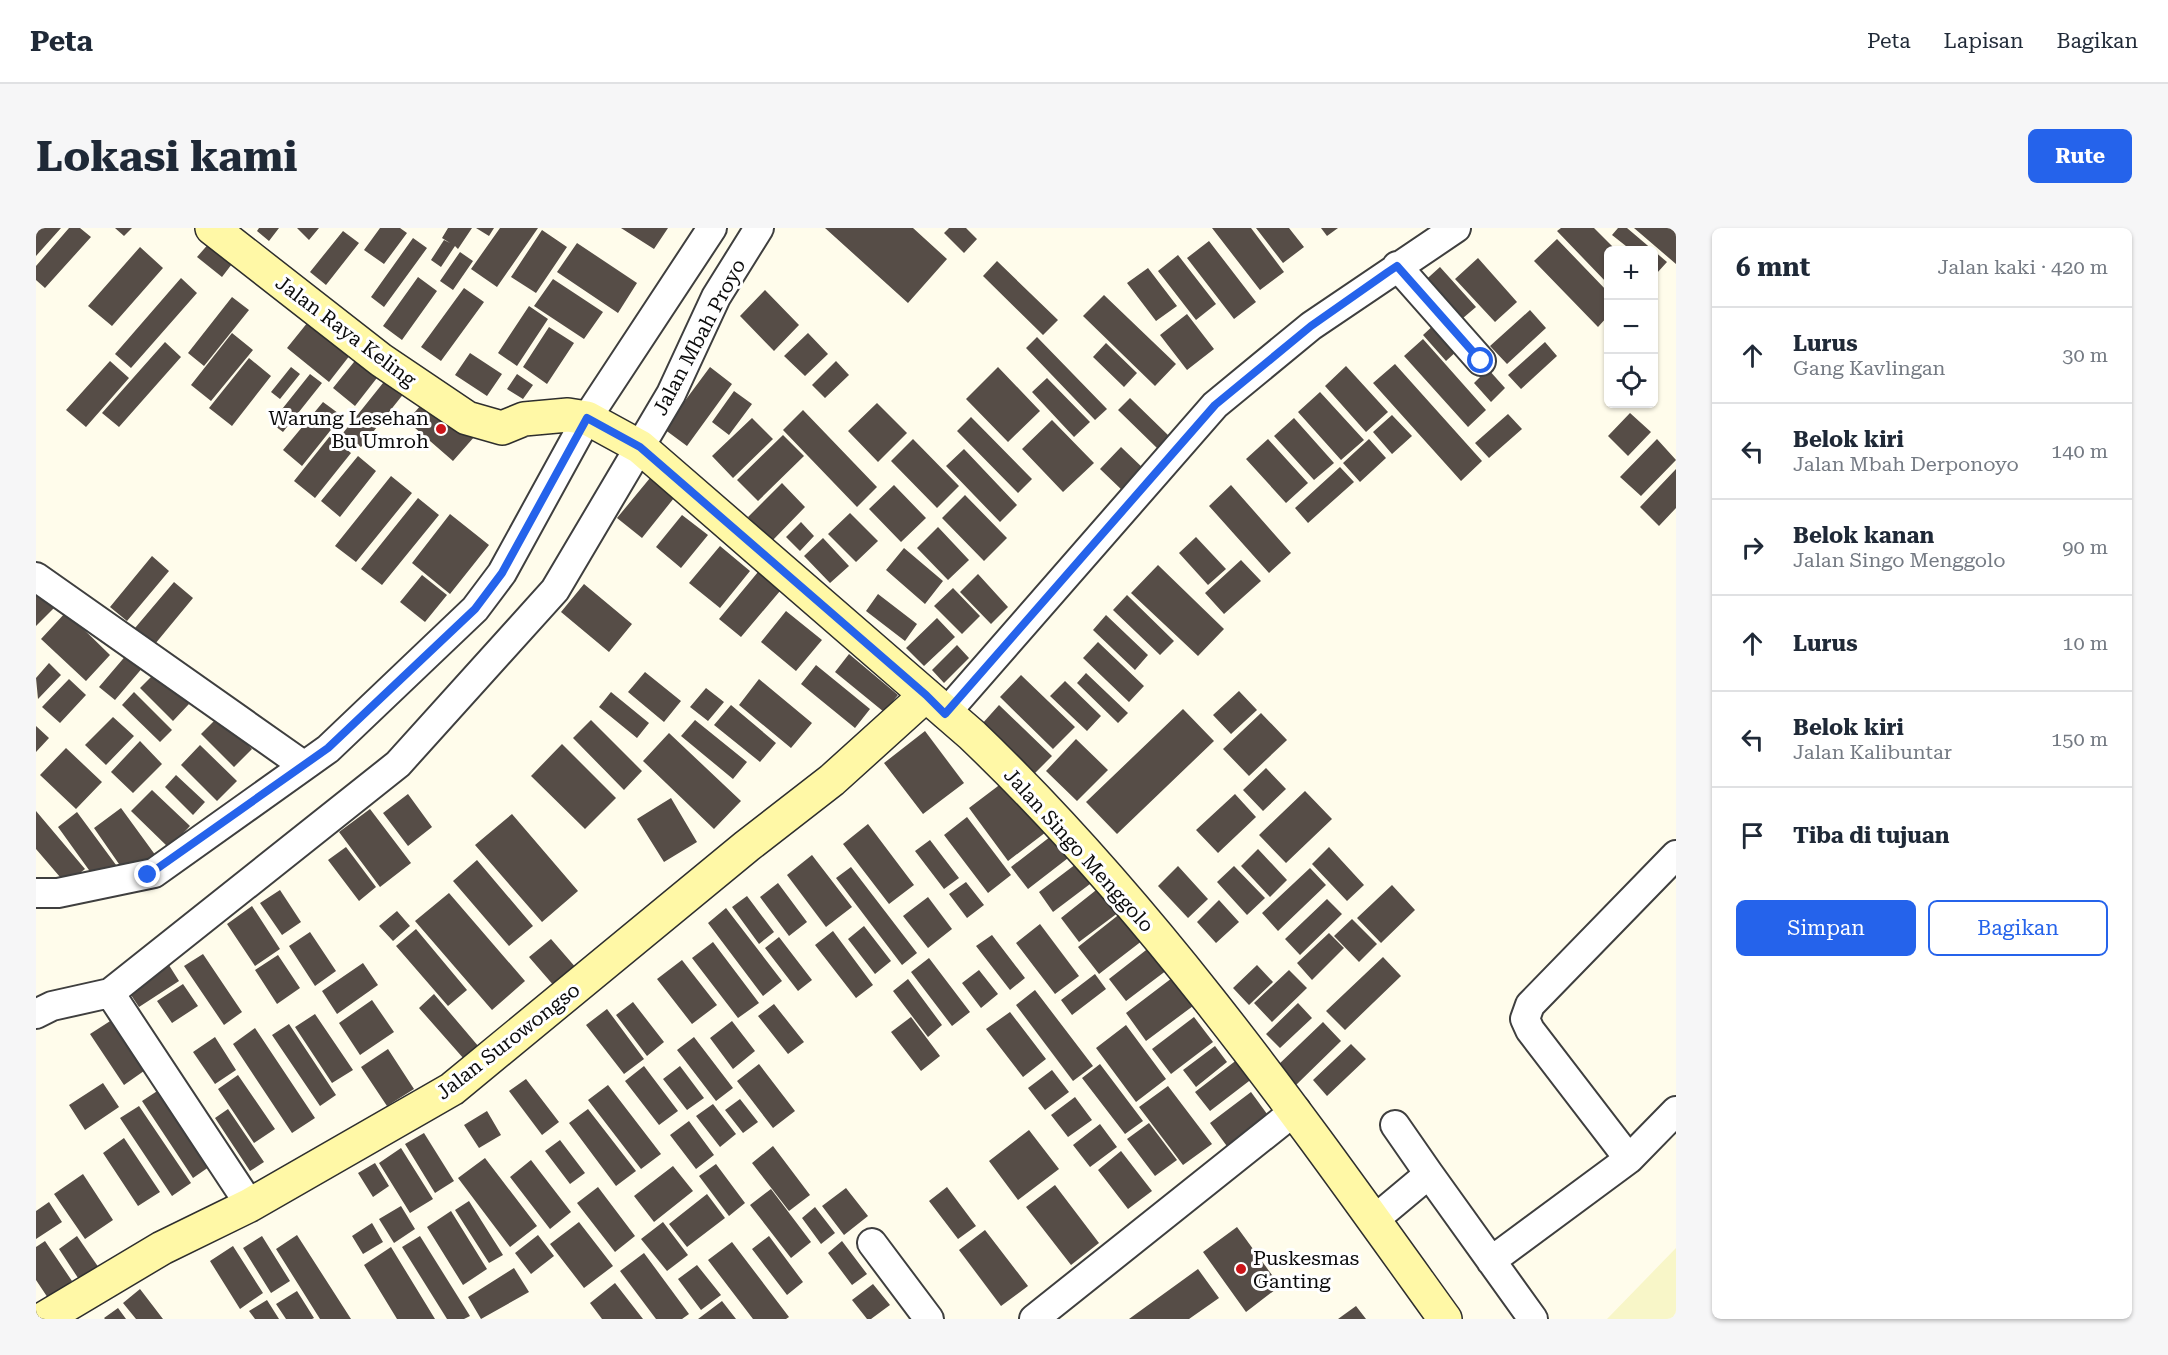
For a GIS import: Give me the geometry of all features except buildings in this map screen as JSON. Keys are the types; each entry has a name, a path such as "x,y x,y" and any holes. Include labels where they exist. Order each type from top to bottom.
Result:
{"street":[{"name":"Jalan Raya Keling","path":"212,228 381,360 466,418 502,428 524,419 568,415 589,419"},
{"path":"36,893 58,893 154,873 328,748 475,609 502,573 589,419 712,228"},
{"name":"Jalan Mbah Proyo","path":"110,993 398,764 555,590 671,394 716,297 759,228"},
{"path":"936,704 1215,405 1311,326 1456,228"},
{"path":"1397,266 1481,361"},
{"name":"Jalan Singo Menggolo","path":"589,419 639,446 972,735 1017,778 1088,855 1239,1036 1300,1116 1445,1319"},
{"path":"36,577 303,765"},
{"name":"Jalan Surowongso","path":"43,1319 162,1248 250,1205 452,1089 747,846 936,704"},
{"path":"1629,1159 1530,1030 1525,1019 1530,1005 1676,855"},
{"path":"36,1014 52,1006 110,993 250,1205"},
{"path":"1491,1261 1629,1159 1676,1111"},
{"path":"1034,1319 1300,1116"},
{"path":"1395,1125 1533,1319"},
{"path":"1374,1220 1429,1174"},
{"path":"872,1242 929,1319"}],"shaded area":[{"path":"1676,1248 1676,1319 1607,1319"}],"place":[{"name":"Warung Lesehan Bu Umroh","path":"441,429"},
{"name":"Puskesmas Ganting","path":"1241,1269"}],"route":[{"path":"148,875 154,873 328,748 475,609 502,573 587,418 640,447 945,714 1215,405 1311,326 1397,266 1481,361"}]}
